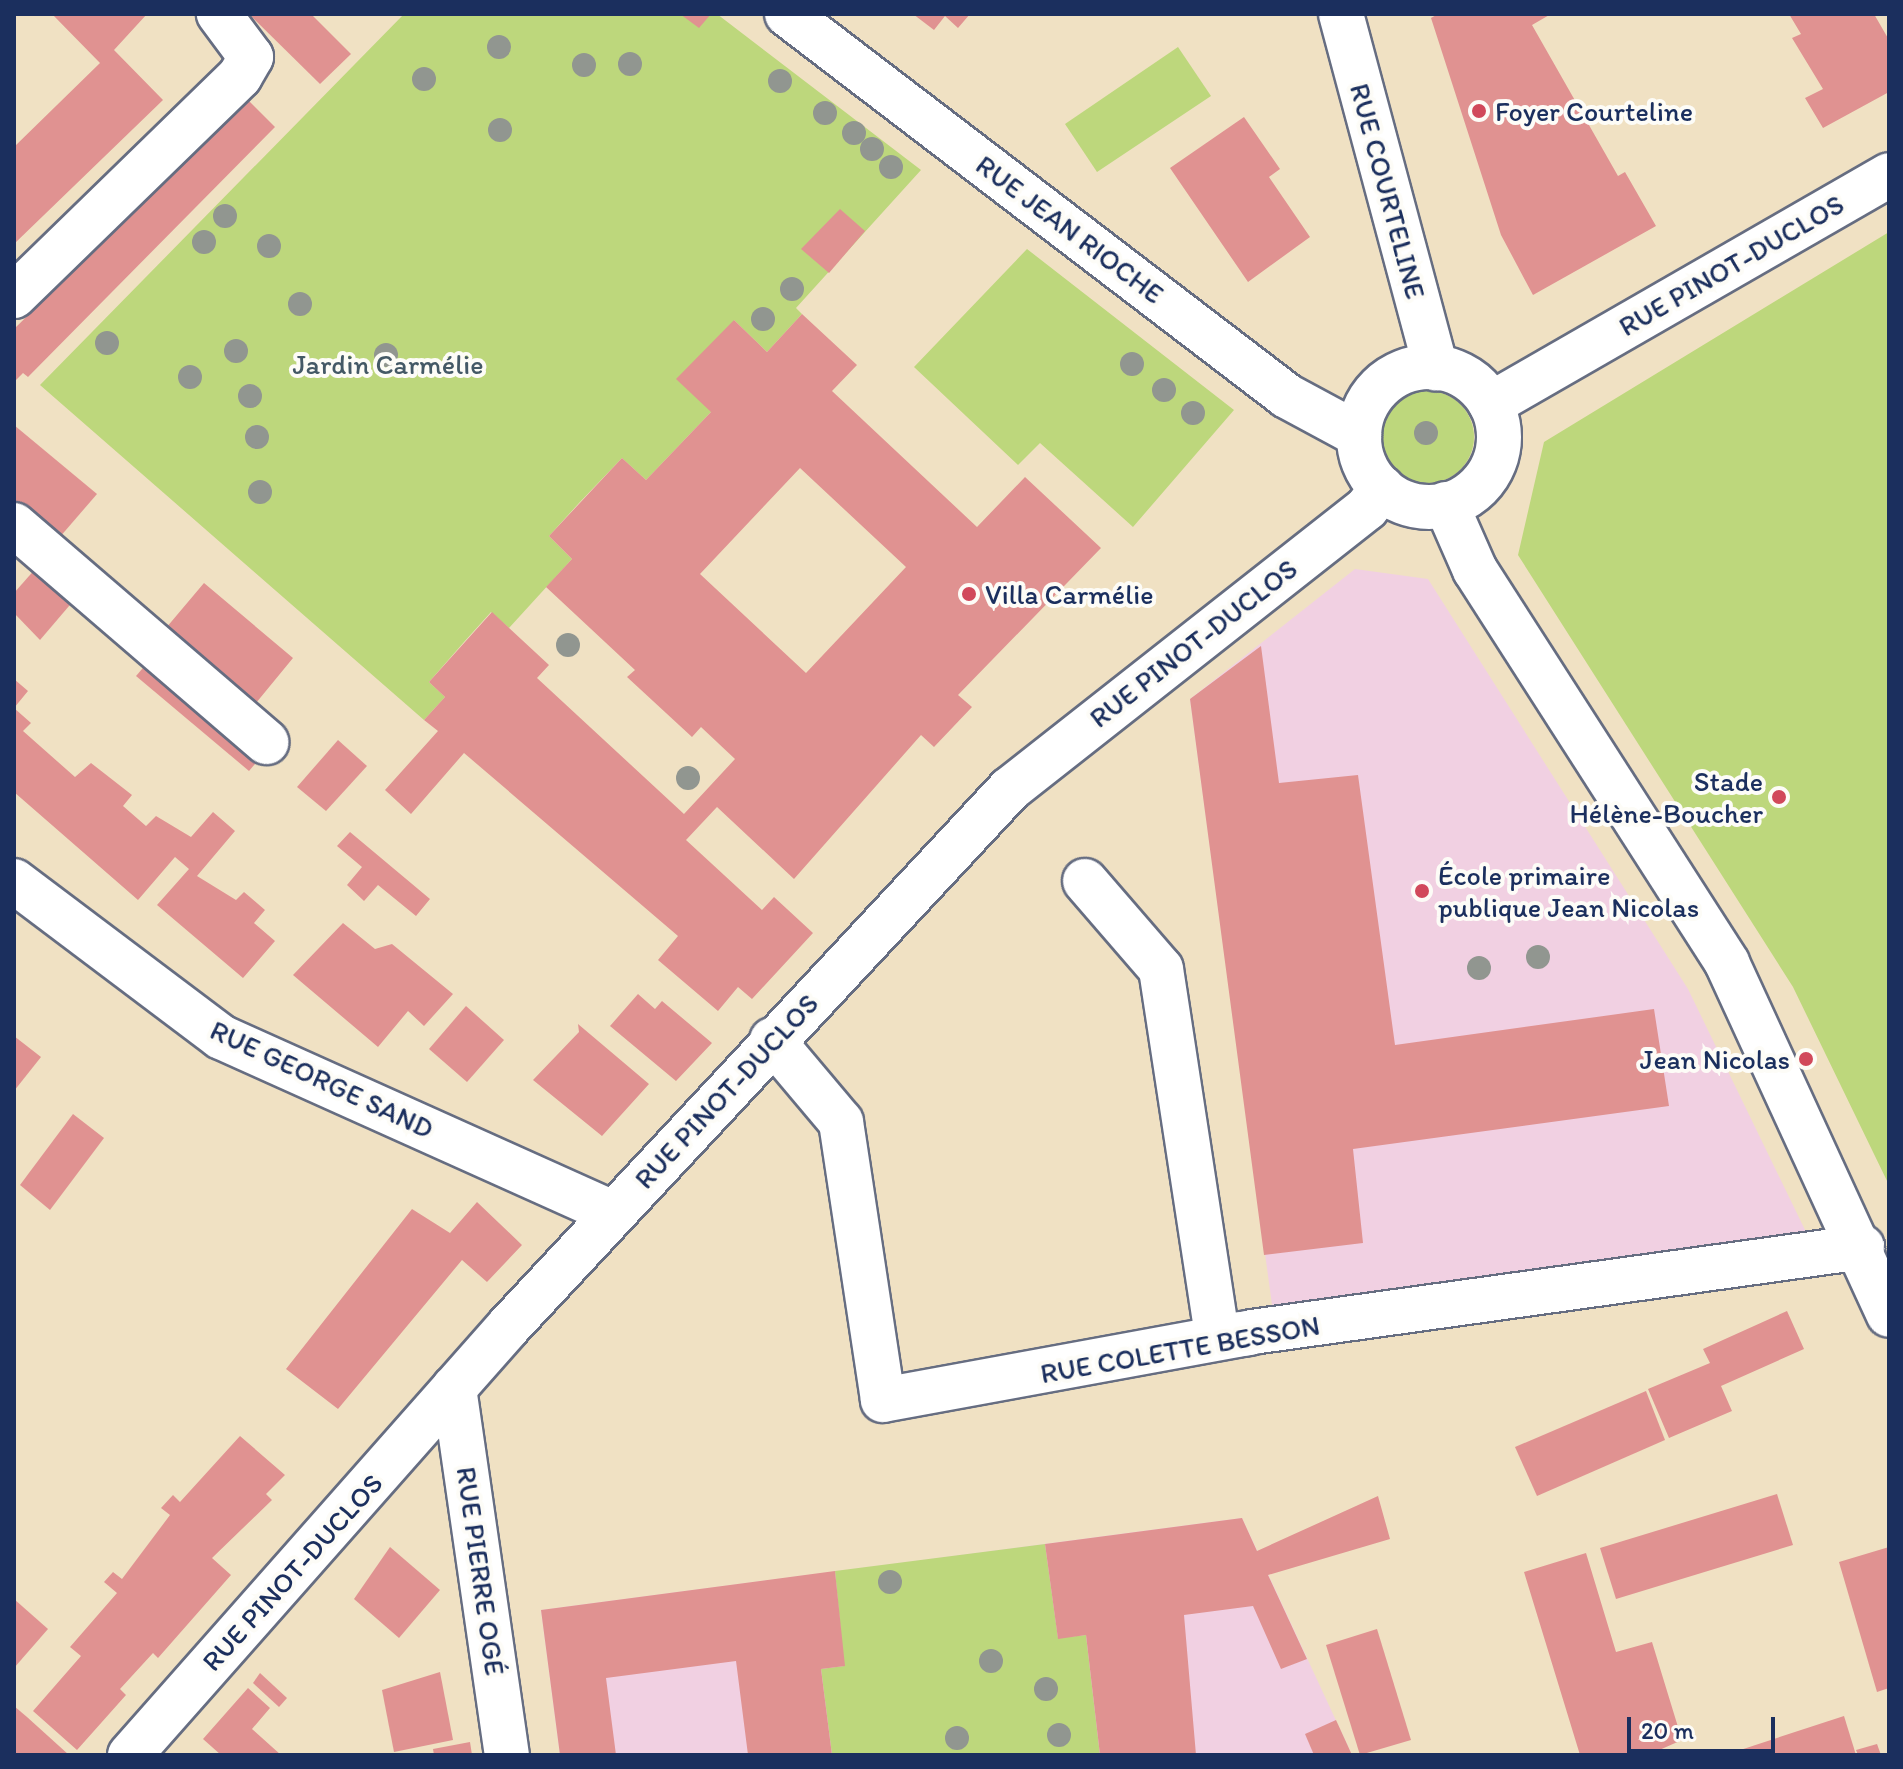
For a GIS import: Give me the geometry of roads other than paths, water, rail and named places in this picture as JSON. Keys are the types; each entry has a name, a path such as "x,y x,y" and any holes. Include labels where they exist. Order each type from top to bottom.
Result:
{"street":[{"path":"14,296 240,76 251,57 219,14"},
{"name":"RUE JEAN RIOCHE","path":"787,14 1287,396 1359,435"},
{"name":"RUE COURTELINE","path":"1341,14 1436,368"},
{"name":"RUE PINOT-DUCLOS","path":"1491,404 1889,175"},
{"path":"1436,368 1477,385 1491,404 1498,448 1491,469 1477,488 1446,504 1411,505 1382,488 1362,458 1359,435 1364,412 1384,384 1436,368"},
{"name":"RUE PINOT-DUCLOS","path":"130,1755 613,1213 1010,789 1367,508 1382,488"},
{"path":"1446,504 1475,570 1727,963 1862,1247 1889,1315"},
{"path":"14,525 266,742"},
{"name":"RUE GEORGE SAND","path":"14,881 221,1037 613,1213"},
{"path":"1085,881 1161,969 1217,1337 1252,1332"},
{"name":"RUE COLETTE BESSON","path":"772,1040 841,1122 883,1400 1252,1332 1862,1247"},
{"name":"RUE PIERRE OGÉ","path":"454,1388 507,1755"}],"place":[{"name":"Foyer Courteline","path":"1479,111"},
{"name":"Villa Carmélie","path":"969,594"},
{"name":"Stade Hélène-Boucher","path":"1779,797"},
{"name":"École primaire publique Jean Nicolas","path":"1422,891"},
{"name":"Jean Nicolas","path":"1806,1059"}],"park label":[{"name":"Jardin Carmélie","path":"388,364"}]}
